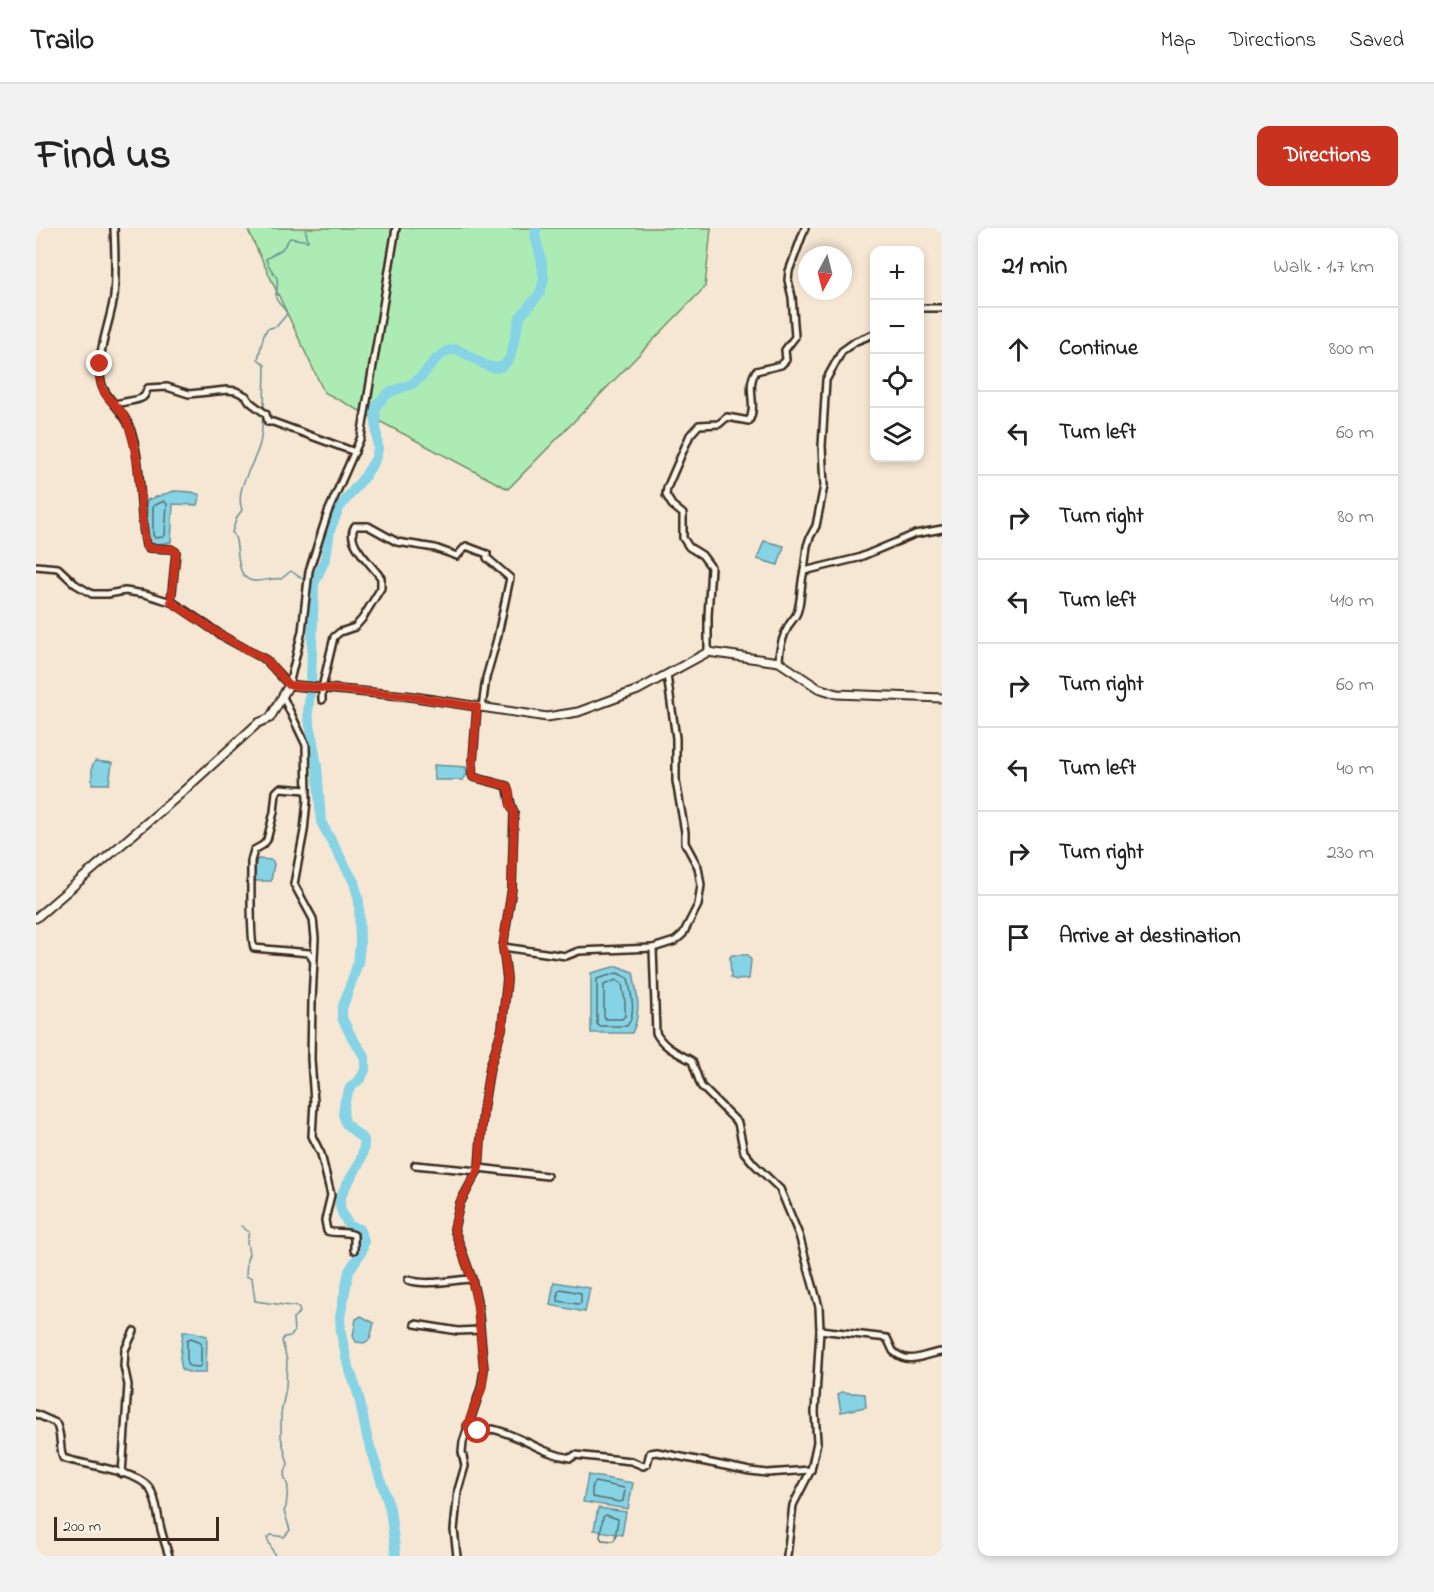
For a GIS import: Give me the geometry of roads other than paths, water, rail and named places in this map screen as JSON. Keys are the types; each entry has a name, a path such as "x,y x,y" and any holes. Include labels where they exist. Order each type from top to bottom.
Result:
{"street":[{"path":"114,228 114,296 100,364 100,381 104,392 116,404 130,428 146,546 171,549 176,552 171,602"},
{"path":"36,918 178,796 258,723 270,718 283,697 289,685 302,631 309,571 328,512 362,437 396,228"},
{"path":"708,652 711,567 702,555 690,547 683,538 683,514 672,506 666,495 667,488 690,435 699,425 720,424 727,417 749,421 752,412 750,390 753,375 756,371 781,365 786,360 785,350 795,337 789,271 805,228"},
{"path":"924,308 942,308"},
{"path":"778,662 780,645 788,626 797,614 807,546 816,526 824,486 822,446 826,380 842,351 856,341 870,336"},
{"path":"116,404 140,400 148,388 167,387 189,394 236,391 246,396 266,414 268,422 355,452"},
{"path":"322,699 319,688 334,637 340,632 355,627 381,588 381,578 351,538 351,532 355,526 368,526 397,542 435,548 457,556 466,546 478,550 487,554 490,562 510,578 480,708 472,774 473,777 507,786 510,805 514,812 512,888 503,946 507,979 502,1029 490,1067 483,1110 479,1170 460,1203 454,1229 472,1280 484,1370 482,1388 467,1426 462,1452 465,1466 458,1490 454,1530 457,1556"},
{"path":"804,570 858,558 915,534 942,529"},
{"path":"36,566 58,568 75,584 92,594 124,591 145,594 171,602 224,637 266,660 289,685 408,696 547,717 578,712 638,690 708,652 778,662 818,688 837,694 942,699"},
{"path":"503,946 566,956 579,951 653,948 675,941 683,934 698,905 701,885 698,867 685,843 676,781 676,738 667,675"},
{"path":"283,697 306,745 307,790 304,831 294,884 313,919 315,938 311,1059 314,1102 312,1136 321,1154 332,1195 325,1220 327,1231 347,1232 354,1235 356,1238 354,1250"},
{"path":"307,790 280,788 276,792 267,840 254,850 251,861 252,929 250,940 254,948 309,953 313,960"},
{"path":"653,948 656,1033 672,1051 692,1061 700,1086 738,1123 744,1152 780,1189 799,1235 819,1307 820,1330 815,1412 817,1442 811,1470 793,1506 787,1556"},
{"path":"415,1166 547,1176"},
{"path":"408,1280 420,1284 472,1280"},
{"path":"415,1324 458,1331 480,1330"},
{"path":"820,1330 887,1338 893,1352 903,1357 917,1359 942,1352"},
{"path":"122,1474 128,1386 124,1366 125,1350 134,1331"},
{"path":"36,1414 56,1423 60,1431 63,1458 77,1463 96,1465 145,1482 151,1489 169,1556"},
{"path":"467,1426 484,1433 492,1429 501,1431 522,1439 544,1452 571,1458 575,1455 646,1465 650,1453 657,1452 767,1473 811,1470"}],"water":[{"path":"174,491 200,495 197,505 173,504 171,542 147,543 147,500"},
{"path":"764,541 784,546 778,565 757,559"},
{"path":"95,761 112,763 109,784 92,784 92,767"},
{"path":"434,765 466,767 467,774 463,780 435,780"},
{"path":"257,859 272,860 274,864 271,881 255,881 253,876"},
{"path":"748,955 751,960 749,979 731,978 730,957"},
{"path":"617,966 633,972 638,1003 637,1018 632,1033 591,1033 591,973"},
{"path":"554,1282 590,1288 585,1312 550,1305"},
{"path":"361,1316 374,1323 370,1339 364,1343 356,1342 353,1336 356,1319"},
{"path":"183,1332 207,1336 206,1373 182,1370 180,1358"},
{"path":"841,1392 865,1394 866,1407 841,1412 838,1395"},
{"path":"588,1475 633,1483 628,1509 583,1502"},
{"path":"598,1508 626,1512 622,1535 594,1530"}],"waterway":[{"path":"264,409 265,365 258,359 264,334 267,329 277,326 287,314 276,298 277,279 266,259 282,249 290,238 308,241 305,228"},
{"path":"396,1556 390,1509 367,1437 359,1397 347,1362 341,1333 340,1317 349,1271 362,1251 364,1240 359,1229 350,1227 340,1205 343,1190 361,1160 364,1140 346,1124 343,1114 350,1088 361,1078 365,1070 365,1057 342,1018 342,1009 358,963 359,901 354,882 321,822 317,766 308,713 314,584 326,557 330,530 339,508 375,460 378,449 375,410 378,403 390,392 412,384 447,351 457,349 487,366 496,368 503,366 510,358 520,317 540,293 544,279 535,235 537,228"},
{"path":"263,415 260,443 243,484 240,501 242,510 232,532 236,540 240,566 245,577 250,580 281,579 291,571 314,584"},
{"path":"241,1226 249,1232 246,1276 252,1278 255,1301 298,1307 300,1312 293,1318 294,1332 291,1336 284,1337 282,1341 287,1360 286,1387 281,1414 281,1437 288,1464 284,1475 288,1487 284,1511 290,1530 284,1537 271,1535 267,1538 275,1556"}]}
